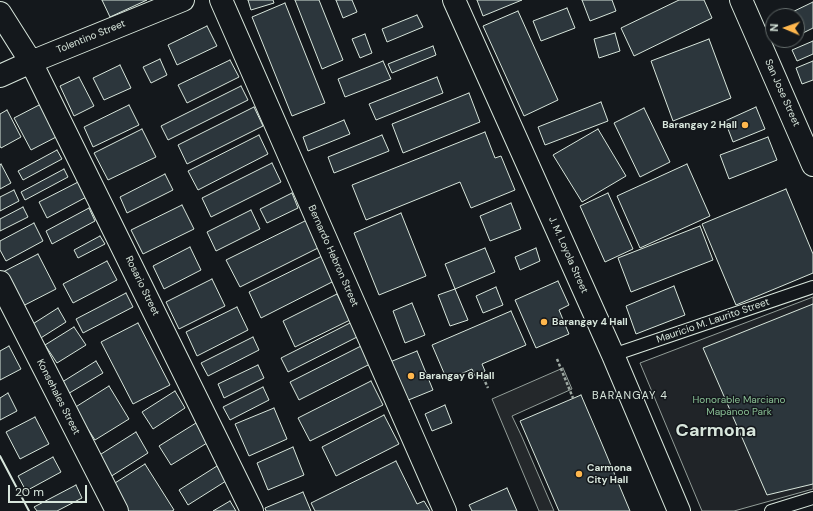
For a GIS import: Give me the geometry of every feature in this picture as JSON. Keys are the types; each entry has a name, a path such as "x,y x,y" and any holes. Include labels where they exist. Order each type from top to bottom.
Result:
{"street":[{"name":"Tolentino Street","path":"0,76 183,0"},
{"name":"Bernardo Hebron Street","path":"221,0 445,511"},
{"name":"J. M. Loyola Street","path":"454,0 613,355 679,511"},
{"name":"San Jose Street","path":"741,0 813,165"},
{"name":"Rosario Street","path":"0,13 31,62 252,511"},
{"name":"Konsehales Street","path":"0,282 117,511"}],"lane":[{"name":"Mauricio M. Laurito Street","path":"613,355 813,287"},
{"path":"771,511 813,498"}],"path":[{"path":"557,359 573,398"},
{"path":"481,373 488,388"}],"green space":[{"name":"Honorable Marciano Mapanoo Park","path":"813,297 813,489 734,511 702,511 640,363"}],"shaded area":[{"path":"563,368 572,389 512,416 554,511 539,511 492,399"}],"building":[{"path":"102,0 147,0 110,17"},
{"path":"248,0 273,0 274,3 251,10"},
{"path":"295,0 319,0 343,60 322,69"},
{"path":"336,0 352,0 357,12 343,18"},
{"path":"477,0 522,0 483,16"},
{"path":"582,0 612,0 616,11 590,21"},
{"path":"679,0 704,0 712,18 634,56 621,28"},
{"path":"813,2 813,28 805,32 805,8 801,8"},
{"path":"285,3 325,103 292,116 252,17"},
{"path":"567,8 575,28 541,41 533,21"},
{"path":"518,11 558,100 524,116 483,26"},
{"path":"417,15 423,27 387,42 382,29"},
{"path":"207,26 217,46 177,65 168,45"},
{"path":"615,33 620,51 599,58 594,39"},
{"path":"365,34 372,53 360,58 352,39"},
{"path":"709,39 731,98 673,121 651,61"},
{"path":"813,41 813,54 797,61 792,50 797,48 805,48 805,44"},
{"path":"433,46 436,55 392,73 388,64"},
{"path":"160,59 167,75 151,83 143,67"},
{"path":"230,60 239,77 187,103 178,85"},
{"path":"383,61 391,79 345,97 338,79"},
{"path":"813,61 813,80 802,84 796,68"},
{"path":"120,65 131,88 104,100 93,78"},
{"path":"79,77 94,106 74,116 60,86"},
{"path":"437,77 443,93 376,120 369,104"},
{"path":"241,86 248,100 168,140 161,126"},
{"path":"469,93 480,122 403,153 392,124"},
{"path":"601,102 608,121 545,145 538,127"},
{"path":"43,103 60,135 31,150 14,118"},
{"path":"129,105 139,125 93,147 84,127"},
{"path":"254,107 263,126 187,164 178,145"},
{"name":"Barangay 2 Hall","path":"756,107 765,129 733,142 725,121"},
{"path":"644,108 670,162 640,177 614,123"},
{"path":"7,110 21,137 1,148 0,114"},
{"path":"344,120 350,134 308,151 303,137"},
{"path":"142,129 156,157 108,180 94,153"},
{"path":"598,129 626,176 582,202 553,155"},
{"path":"485,132 495,158 501,156 515,190 471,208 460,182 366,220 352,185"},
{"path":"259,135 268,154 198,190 188,171"},
{"path":"382,135 389,151 334,173 328,157"},
{"path":"768,137 777,160 729,179 720,155"},
{"path":"57,150 62,159 23,180 18,171"},
{"path":"272,163 281,182 211,217 202,198"},
{"path":"1,164 11,183 0,189 0,165"},
{"path":"687,164 710,216 640,248 617,196"},
{"path":"64,169 68,177 25,200 21,192"},
{"path":"165,174 173,190 127,213 120,197"},
{"path":"84,179 92,194 47,218 39,202"},
{"path":"786,189 813,254 813,273 736,305 702,224"},
{"path":"14,190 19,201 0,211 0,197"},
{"path":"292,193 298,208 267,223 260,209"},
{"path":"608,193 633,249 605,262 580,206"},
{"path":"511,203 521,229 490,241 480,216"},
{"path":"182,205 194,229 143,254 131,230"},
{"path":"23,207 28,217 0,231 0,219"},
{"path":"89,208 95,221 52,244 46,231"},
{"path":"251,210 260,229 216,251 207,232"},
{"path":"401,213 426,276 379,295 354,233"},
{"path":"311,218 324,245 240,287 226,260"},
{"path":"34,223 43,241 6,261 0,250 0,241"},
{"path":"700,226 713,260 631,292 618,258"},
{"path":"100,236 105,244 78,258 74,250"},
{"path":"190,247 201,270 164,289 153,266"},
{"path":"485,248 495,272 455,289 445,264"},
{"path":"536,248 540,261 520,270 515,257"},
{"path":"38,254 56,289 19,308 1,273"},
{"path":"322,256 334,281 261,318 249,292"},
{"path":"107,261 117,280 73,303 63,284"},
{"path":"212,279 225,306 179,329 166,302"},
{"name":"Barangay 4 Hall","path":"558,281 569,305 559,310 569,334 536,348 515,300"},
{"path":"674,286 685,315 636,334 626,306"},
{"path":"496,287 503,305 483,313 476,296"},
{"path":"455,289 468,320 450,326 438,295"},
{"path":"126,293 133,307 83,333 76,319"},
{"path":"337,294 350,320 295,347 283,321"},
{"path":"412,303 425,335 405,343 393,311"},
{"path":"813,304 813,484 767,495 703,348"},
{"path":"237,307 248,330 197,356 186,332"},
{"path":"58,308 66,322 36,341 28,327"},
{"path":"511,311 526,345 482,364 485,371 475,376 472,369 447,380 432,345"},
{"path":"354,321 361,335 288,372 281,358"},
{"path":"138,323 170,385 133,404 101,342"},
{"path":"74,327 86,345 57,363 45,345"},
{"path":"253,337 259,350 208,376 201,363"},
{"path":"363,345 372,363 299,400 290,382"},
{"path":"9,346 21,369 0,380 0,351"},
{"name":"Barangay 6 Hall","path":"417,351 433,390 406,401 390,362"},
{"path":"96,361 103,373 66,395 59,384"},
{"path":"258,365 264,378 224,398 218,384"},
{"path":"371,381 383,405 310,441 298,418"},
{"path":"109,386 129,419 95,440 74,408"},
{"path":"263,387 269,400 230,420 223,407"},
{"path":"175,391 185,408 153,429 142,412"},
{"path":"8,393 17,411 0,420 0,398"},
{"name":"Carmona City Hall","path":"581,395 630,511 559,511 520,421"},
{"path":"445,405 452,423 432,431 425,414"},
{"path":"274,408 287,439 249,456 235,424"},
{"path":"384,415 399,444 336,476 322,447"},
{"path":"35,417 49,444 20,459 6,432"},
{"path":"196,423 207,443 171,465 159,446"},
{"path":"136,432 148,453 110,477 98,456"},
{"path":"293,447 304,475 268,490 257,463"},
{"path":"53,457 61,472 26,491 18,476"},
{"path":"396,461 417,504 424,501 430,511 315,511 311,503"},
{"path":"145,464 174,510 121,511 107,488"},
{"path":"217,466 226,481 188,505 179,490"},
{"path":"76,485 82,498 57,511 37,511 34,507"},
{"path":"507,488 517,511 472,511 469,505"},
{"path":"303,492 311,511 266,511 265,508"},
{"path":"230,501 236,511 213,511"}],"wall":[{"path":"0,456 29,511"}],"place":[{"name":"Barangay 2 Hall","path":"745,125"},
{"name":"Barangay 4 Hall","path":"544,322"},
{"name":"Barangay 6 Hall","path":"411,376"},
{"name":"Carmona City Hall","path":"579,474"}],"district":[{"name":"BARANGAY 4","path":"630,396"},
{"name":"Carmona","path":"716,431"}]}
